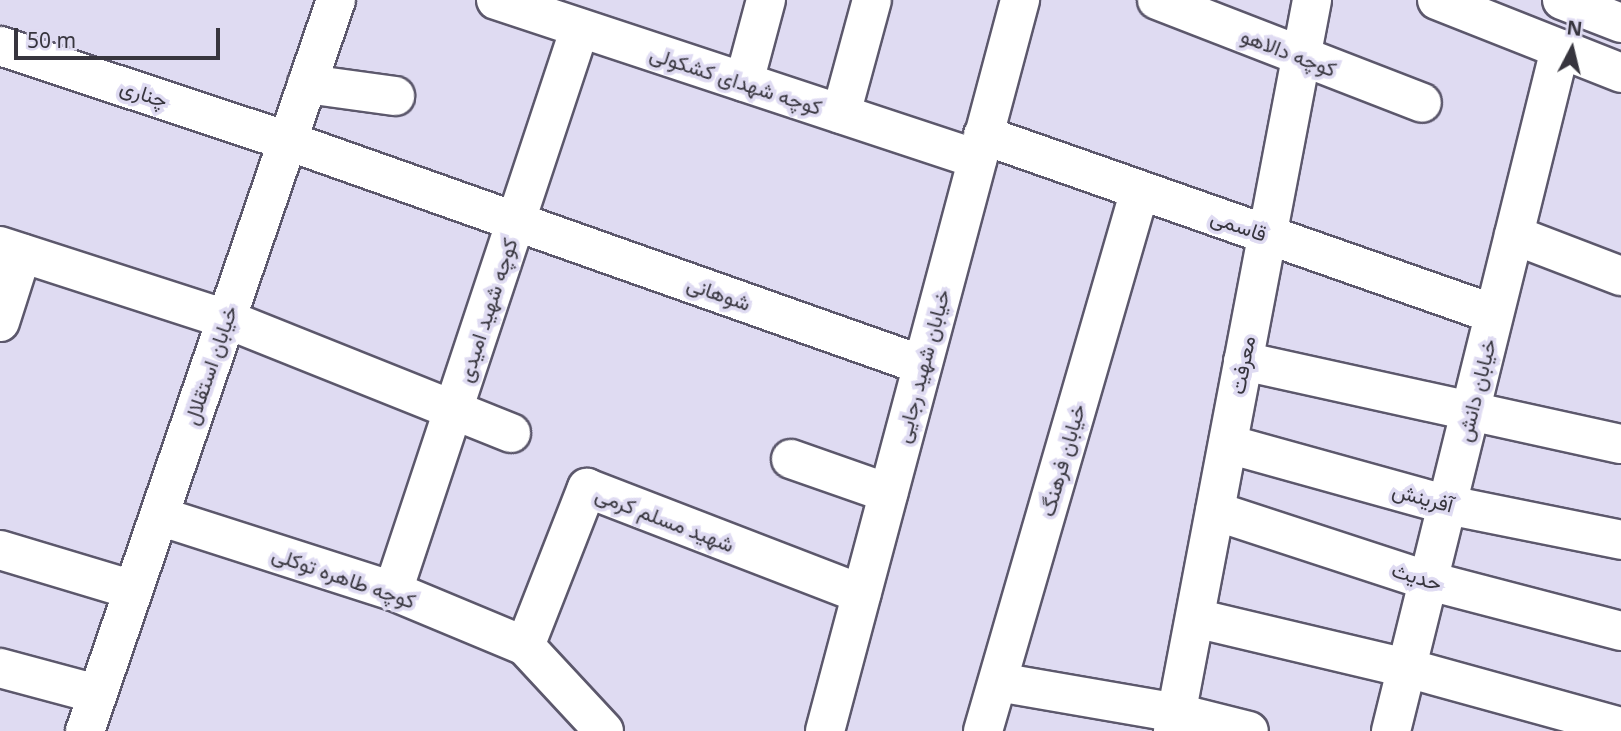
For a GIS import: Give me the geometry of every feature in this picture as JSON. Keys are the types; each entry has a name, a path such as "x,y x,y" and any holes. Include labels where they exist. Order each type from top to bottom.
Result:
{"street":[{"name":"خیابان استقلال","path":"85,731 336,0"},
{"name":"کوچه شهدای کشکولی","path":"496,0 841,114 980,147"},
{"path":"744,82 766,0"},
{"path":"841,114 872,0"},
{"name":"کوچه دالاهو","path":"1157,0 1422,103"},
{"name":"معرفت","path":"1175,722 1312,0"},
{"path":"1437,0 1621,73"},
{"path":"1562,0 1621,23"},
{"name":"خیابان شهید رجایی","path":"826,731 980,147 1013,1"},
{"name":"کوچه شهید امیدی","path":"393,591 580,28"},
{"name":"چناری","path":"0,46 288,141 516,221"},
{"name":"خیابان دانش","path":"1391,731 1560,49"},
{"path":"307,84 395,96"},
{"name":"قاسمی","path":"980,147 1140,190 1494,314"},
{"name":"خیابان فرهنگ","path":"983,731 1140,190"},
{"name":"شوهانی","path":"516,221 922,365"},
{"path":"1514,235 1621,276"},
{"path":"0,322 11,250 226,319 511,433"},
{"path":"1243,361 1621,444"},
{"name":"آفرینش","path":"1227,444 1448,505 1621,540"},
{"path":"791,459 888,493"},
{"name":"شهید مسلم کرمی","path":"525,646 587,488 861,594"},
{"name":"حدیث","path":"1215,511 1429,580 1621,631"},
{"name":"کوچه طاهره توکلی","path":"159,516 393,591 525,646"},
{"path":"0,550 133,590"},
{"path":"1195,618 1407,668 1621,727"},
{"path":"525,646 604,731"},
{"path":"0,668 97,695"},
{"path":"998,682 1175,722 1249,731"}]}
